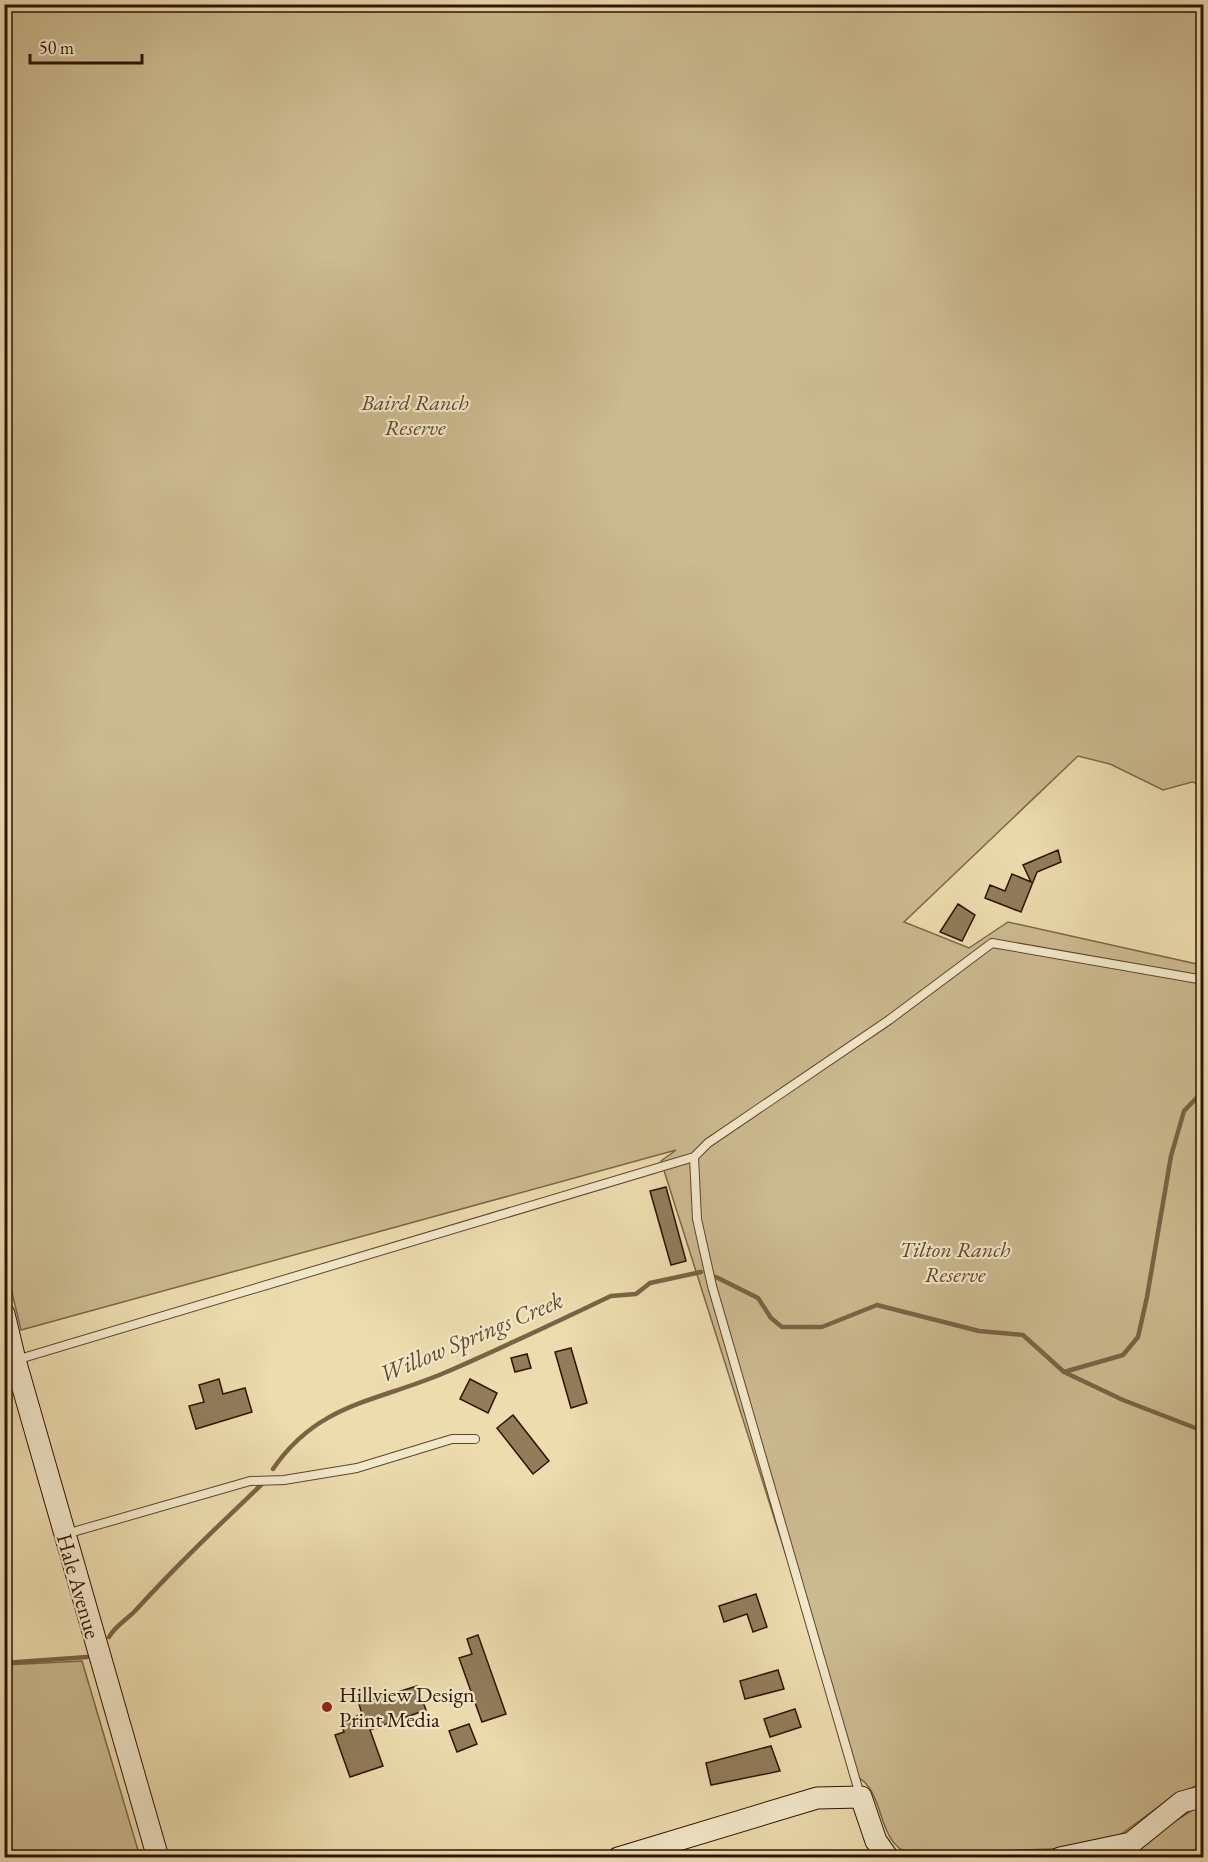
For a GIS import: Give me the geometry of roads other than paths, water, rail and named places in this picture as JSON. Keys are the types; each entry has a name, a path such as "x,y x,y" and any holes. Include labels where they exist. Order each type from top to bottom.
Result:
{"main road":[{"name":"Hale Avenue","path":"4,1314 64,1534 158,1857"},
{"path":"1060,1857 1131,1843 1182,1802 1203,1796"},
{"path":"618,1857 817,1798 861,1797 876,1841 888,1857"}],"lane":[{"path":"15,1360 694,1156 708,1143 889,1020 992,944 1203,980"},
{"path":"694,1156 697,1219 712,1286 861,1797"},
{"path":"64,1534 250,1481 284,1480 357,1468 452,1439 475,1438"}],"waterway":[{"path":"1064,1372 1123,1355 1138,1337 1171,1156 1184,1111 1204,1090"},
{"name":"Willow Springs Creek","path":"273,1469 290,1447 309,1430 350,1407 444,1373 611,1296 636,1294 650,1283 701,1272"},
{"name":"Willow Springs Creek","path":"716,1277 758,1298 771,1318 782,1327 822,1327 877,1305 979,1331 1023,1335 1064,1372 1123,1400 1198,1429 1204,1434"},
{"name":"Willow Springs Creek","path":"109,1637 261,1485"},
{"name":"Willow Springs Creek","path":"4,1663 87,1657"}],"place":[{"name":"Hillview Design Print Media","path":"327,1707"}],"park label":[{"name":"Baird Ranch Reserve","path":"415,414"},
{"name":"Tilton Ranch Reserve","path":"955,1262"}]}
